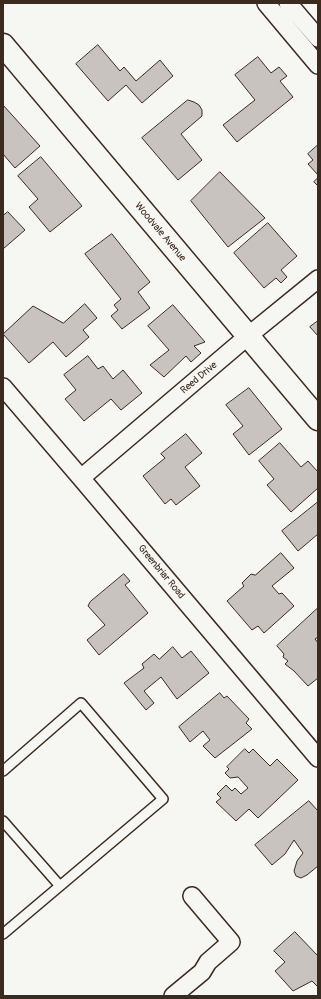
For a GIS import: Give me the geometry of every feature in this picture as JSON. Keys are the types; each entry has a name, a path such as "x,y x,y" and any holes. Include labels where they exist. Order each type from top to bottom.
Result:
{"street":[{"path":"266,3 318,65"},
{"path":"288,3 318,37 304,49"},
{"name":"Woodvale Avenue","path":"3,45 318,419"},
{"name":"Reed Drive","path":"81,478 248,336 318,279"},
{"name":"Greenbriar Road","path":"3,387 318,758"},
{"path":"173,996 202,972 208,962 232,942 192,896"}],"lane":[{"path":"3,771 81,703 163,799 3,934"},
{"path":"3,821 60,886"}],"building":[{"path":"98,45 120,71 124,67 136,81 160,60 173,76 142,103 126,85 108,101 76,64"},
{"path":"258,57 271,73 279,67 287,76 280,81 293,97 237,142 223,125 255,100 235,75"},
{"path":"188,100 199,105 202,110 202,116 181,134 202,160 178,180 142,138"},
{"path":"3,105 40,146 15,168 3,154"},
{"path":"318,145 318,175 308,164 313,160 308,154"},
{"path":"41,157 82,206 50,232 29,207 38,199 18,176"},
{"path":"220,172 265,218 228,247 191,201"},
{"path":"318,178 318,186 314,182"},
{"path":"8,212 25,230 3,249 3,216"},
{"path":"268,223 297,256 281,270 287,277 281,283 276,278 264,288 234,253"},
{"path":"112,234 150,282 138,292 150,308 122,329 111,316 118,310 114,305 121,299 85,254"},
{"path":"85,304 97,318 83,330 89,337 66,357 53,342 29,363 3,334 33,306 63,323"},
{"path":"173,305 205,342 194,346 201,353 191,362 186,356 164,377 150,365 169,350 148,326"},
{"path":"318,321 318,336 310,327"},
{"path":"88,356 98,369 103,366 113,379 123,370 142,393 121,410 111,399 84,421 65,399 76,390 64,375"},
{"path":"249,388 282,429 249,455 233,434 243,426 226,405"},
{"path":"186,434 202,453 185,467 200,486 176,505 171,499 165,504 143,476 165,458 161,454"},
{"path":"280,443 301,467 308,461 318,472 318,488 291,512 267,485 274,479 259,461"},
{"path":"318,502 318,534 298,551 282,531"},
{"path":"281,553 294,568 272,586 279,594 282,593 294,606 264,633 258,626 252,630 227,601 244,586 242,583 251,574 255,575"},
{"path":"124,574 130,581 125,585 148,613 99,655 87,640 105,625 88,606 90,602"},
{"path":"318,608 318,637 315,639 318,643 318,678 308,686 285,664 288,661 283,657 284,654 277,646"},
{"path":"173,647 182,658 191,651 209,673 177,699 161,677 144,691 154,703 146,710 124,683 144,668 142,664 154,654 159,659"},
{"path":"220,693 224,698 227,696 249,719 246,723 252,729 215,758 203,746 210,740 203,731 190,742 179,727"},
{"path":"245,749 249,753 253,749 270,766 277,759 298,780 258,818 249,809 236,821 216,802 221,798 217,794 226,785 232,791 235,788 241,794 248,788 238,777 230,778 225,773 229,769 227,767"},
{"path":"309,801 318,811 318,866 301,878 296,876 294,871 297,861 303,853 294,840 285,854 272,865 255,845"},
{"path":"295,932 318,956 318,987 312,981 293,991 275,971 285,962 274,951"}]}
